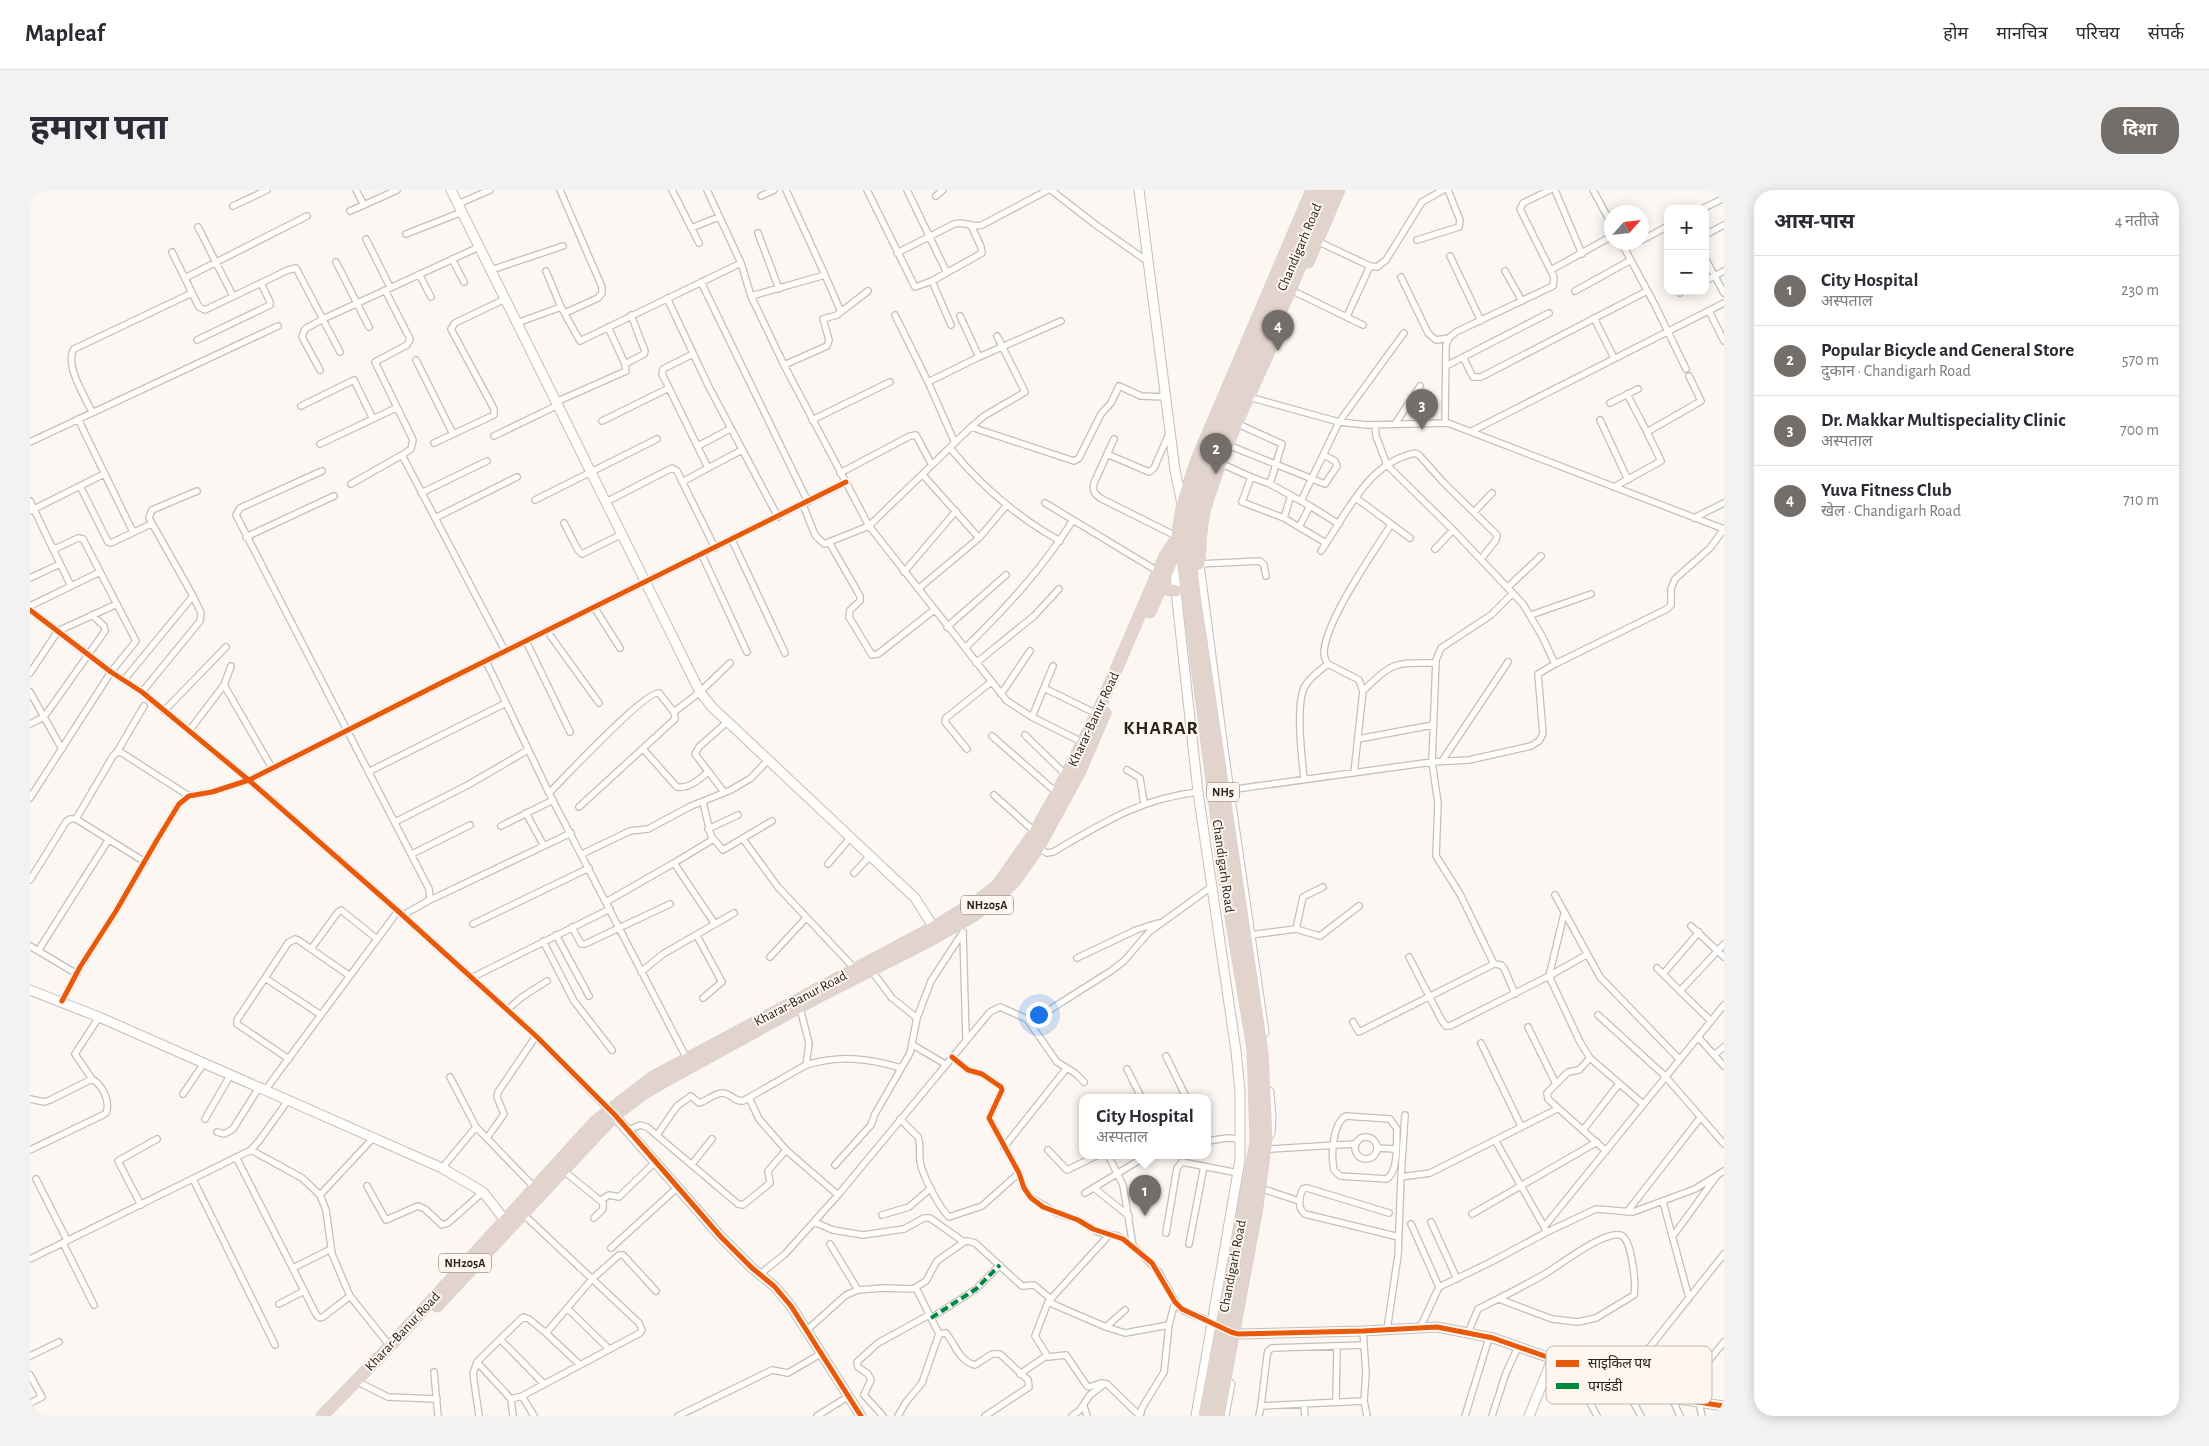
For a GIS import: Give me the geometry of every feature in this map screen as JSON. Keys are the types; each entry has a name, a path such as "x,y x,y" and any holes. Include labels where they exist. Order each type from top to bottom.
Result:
{"highway":[{"path":"1200,544 1175,554 1182,505 1198,457 1312,190"},
{"name":"Chandigarh Road","path":"1205,1416 1256,1142 1253,1049 1226,881 1185,582 1182,538 1188,509 1200,473 1283,287 1323,190"},
{"name":"NH5","path":"1218,1416 1257,1207 1266,1138 1262,1053 1195,595 1192,537 1195,514 1204,484 1332,190"},
{"path":"1199,564 1204,516 1228,445 1339,190"},
{"path":"1176,538 1200,544"},
{"name":"Kharar-Banur Road","path":"322,1416 508,1223 535,1188 596,1121 612,1112 653,1078 687,1059 855,969 936,931 961,923 996,886 1035,832 1066,775 1087,744 1097,714 1165,556 1176,538"},
{"name":"NH205A","path":"961,923 992,902 1014,882 1038,848 1079,773 1087,744 1162,588 1175,554"},
{"path":"1162,588 1176,591"},
{"name":"NH205A","path":"332,1416 508,1223 522,1216 564,1171 612,1112 670,1078 871,970 936,931"}],"street":[{"path":"233,206 267,190"},
{"path":"356,190 364,205"},
{"path":"350,212 397,190"},
{"path":"451,190 700,692 712,708 915,898 936,931"},
{"path":"406,234 460,208 490,190"},
{"path":"517,323 598,298 602,293 602,287 560,190"},
{"path":"672,190 699,243"},
{"path":"707,190 740,264 751,296 784,365 869,526 990,682 1007,701 1032,717 1087,744"},
{"path":"761,196 774,190"},
{"path":"786,190 841,312"},
{"path":"867,190 897,253 916,287 932,281 982,254 981,247 971,226"},
{"path":"907,190 947,273"},
{"path":"936,196 943,190"},
{"path":"897,253 958,222 971,226 982,225 1050,190 1147,261"},
{"path":"1139,190 1165,397 1182,505 1204,516"},
{"path":"1317,240 1370,266 1377,267 1383,264 1422,202 1443,190"},
{"path":"1417,240 1459,228 1460,220 1448,190"},
{"path":"1445,423 1446,345 1449,338 1456,332 1553,286 1554,277 1520,209 1523,203 1550,190"},
{"path":"1555,190 1582,254"},
{"path":"1593,190 1604,210"},
{"path":"1709,206 1724,198"},
{"path":"185,278 307,216"},
{"path":"691,228 718,217"},
{"path":"1709,233 1724,225"},
{"path":"198,227 233,296"},
{"path":"1649,236 1664,228"},
{"path":"758,232 779,289"},
{"path":"351,484 402,455 411,449 413,444 375,362 407,345 410,339 366,239"},
{"path":"1550,270 1604,241"},
{"path":"491,270 563,246"},
{"path":"320,370 302,337 302,332 323,319 479,247"},
{"path":"1625,250 1686,369"},
{"path":"172,252 199,307 205,310 296,268 340,352"},
{"path":"1450,256 1481,321"},
{"path":"452,259 464,282"},
{"path":"1575,291 1631,260"},
{"path":"336,262 369,327"},
{"path":"546,271 563,310 580,341 740,264"},
{"path":"1709,265 1724,292"},
{"path":"1347,316 1370,266"},
{"path":"1505,271 1522,301"},
{"path":"1709,279 1724,271"},
{"path":"419,274 431,297"},
{"path":"751,296 825,275"},
{"path":"1401,277 1432,338 1436,340 1449,338"},
{"path":"932,281 951,325"},
{"path":"700,282 806,504 815,535 824,544 869,526 971,426 984,416 1025,392 997,336"},
{"path":"197,340 270,306 261,283"},
{"path":"784,365 827,346 829,340 823,319 841,312 868,291"},
{"path":"1294,292 1363,325"},
{"path":"1463,356 1470,374 1473,377 1481,377 1647,292"},
{"path":"92,412 73,368 72,355 74,349 192,293"},
{"path":"667,298 730,429 778,518"},
{"path":"434,443 494,415 495,412 453,332 452,326 505,299"},
{"path":"1472,431 1724,303"},
{"path":"1709,311 1724,341"},
{"path":"1446,366 1549,313"},
{"path":"895,315 955,443"},
{"path":"625,364 644,354 645,351 631,316"},
{"path":"960,316 979,357"},
{"path":"1594,318 1614,358"},
{"path":"928,382 1060,321"},
{"path":"30,442 278,326"},
{"path":"494,436 557,404 623,374 626,368 625,364 608,327"},
{"path":"1302,501 1339,422 1404,333"},
{"path":"693,354 663,369 662,374 708,468"},
{"path":"416,360 453,434"},
{"path":"1647,432 1701,401 1689,376"},
{"path":"301,406 354,380 373,419"},
{"path":"812,420 890,382"},
{"path":"971,426 1074,461 1078,458 1101,414 1112,403 1119,386 1141,396 1165,397"},
{"path":"1395,424 1420,386"},
{"path":"602,421 669,388"},
{"path":"1610,403 1638,389"},
{"path":"1614,487 1661,462 1627,394"},
{"path":"1229,790 1432,762 1468,760 1531,746 1539,741 1544,727 1537,679 1538,674 1667,609 1671,605 1671,589 1675,579 1710,548 1724,529 1472,431 1445,423 1375,425 1339,422 1249,397"},
{"path":"320,444 396,408"},
{"path":"78,419 133,532"},
{"path":"1600,420 1628,480"},
{"path":"1238,424 1280,442 1282,447 1270,484"},
{"path":"1375,425 1376,436 1387,465 1508,587 1531,615 1555,664"},
{"path":"698,446 730,429"},
{"path":"1107,454 1149,472 1154,468 1170,432"},
{"path":"840,473 910,436 916,435 932,465"},
{"path":"535,500 657,439"},
{"path":"1114,439 1094,483 1094,493 1176,538"},
{"path":"1228,445 1312,480 1328,483 1337,468 1335,461 1324,455"},
{"path":"950,448 968,470 1006,506 1060,541"},
{"path":"682,482 742,450"},
{"path":"1321,551 1371,478 1387,465 1411,454 1419,455 1443,482 1495,532 1497,538 1481,559"},
{"path":"402,455 505,651"},
{"path":"421,493 487,461"},
{"path":"1222,464 1270,484 1339,524"},
{"path":"606,502 672,468 677,471 715,548"},
{"path":"322,471 237,510 236,515 412,854 429,889 430,898 428,901"},
{"path":"32,510 104,474"},
{"path":"923,475 979,538"},
{"path":"434,518 516,477"},
{"path":"1251,477 1242,502 1284,518 1326,544"},
{"path":"62,1001 179,804 189,796 212,792 249,780 486,660 778,518 846,482"},
{"path":"80,486 108,542 111,543 151,524"},
{"path":"142,692 200,621 201,613 149,518 152,510 197,491"},
{"path":"1474,512 1492,493"},
{"path":"1284,518 1291,495"},
{"path":"246,537 334,496"},
{"path":"1356,498 1390,526 1410,538"},
{"path":"30,501 32,510 71,586"},
{"path":"1045,502 1159,572"},
{"path":"1694,518 1724,503"},
{"path":"918,589 979,538 1006,506"},
{"path":"1299,526 1310,506"},
{"path":"904,572 956,511"},
{"path":"965,648 996,618 1033,576 1060,541 1073,520"},
{"path":"564,523 582,554 622,534"},
{"path":"1354,773 1363,690 1360,680 1328,664 1324,655 1329,632 1351,589 1390,526"},
{"path":"1435,549 1453,530"},
{"path":"30,798 110,672 136,641 82,538 57,548 52,547"},
{"path":"732,540 785,653"},
{"path":"829,542 860,596 860,601 850,610 849,617 872,655 878,654 934,610"},
{"path":"1175,554 1176,591 1198,792 1236,1051 1240,1092 1238,1173 1196,1416"},
{"path":"702,555 747,652"},
{"path":"1508,587 1541,556"},
{"path":"1224,1416 1263,1189 1271,1118 1263,1025 1199,564 1260,561 1264,565 1266,576"},
{"path":"30,578 60,564"},
{"path":"30,606 100,572"},
{"path":"947,627 1006,575"},
{"path":"976,662 1034,616 1059,589"},
{"path":"1494,964 1474,920 1436,856 1438,803 1432,762 1436,663 1437,653 1441,648 1491,615 1513,593"},
{"path":"1531,615 1591,594"},
{"path":"124,680 193,596"},
{"path":"30,673 58,631 117,604"},
{"path":"594,608 620,648"},
{"path":"30,610 110,672 142,692 249,780 536,1036 629,1130 721,1237 759,1275 776,1288 807,1330 861,1416"},
{"path":"30,724 44,717 106,629 92,615"},
{"path":"547,630 599,703"},
{"path":"526,641 570,732"},
{"path":"164,710 226,647"},
{"path":"1001,694 1030,651"},
{"path":"486,660 549,793 582,854 640,972 687,1059"},
{"path":"1442,761 1508,662"},
{"path":"674,712 700,692 730,663"},
{"path":"1363,690 1386,669 1396,664 1436,663"},
{"path":"1304,780 1300,719 1304,688 1312,676 1328,664"},
{"path":"189,731 224,685 231,666"},
{"path":"1032,717 1053,666"},
{"path":"967,749 948,728 945,722 946,718 990,682"},
{"path":"224,685 272,768"},
{"path":"1044,688 1097,714"},
{"path":"30,692 62,749"},
{"path":"549,793 617,724 651,694 659,693 674,712 674,719 579,806"},
{"path":"370,771 506,703"},
{"path":"76,818 144,706"},
{"path":"724,792 695,754 696,750 727,722"},
{"path":"1358,739 1434,725"},
{"path":"1025,735 1066,775"},
{"path":"992,736 1057,793"},
{"path":"643,749 677,787 681,788 692,784 708,772"},
{"path":"395,822 466,786 528,750"},
{"path":"117,752 189,796"},
{"path":"582,854 630,831 648,829 724,792 751,778 767,760"},
{"path":"1128,770 1140,778 1144,803"},
{"path":"1038,848 1047,853 1053,852 1115,816 1144,803 1198,792"},
{"path":"994,795 1035,832"},
{"path":"501,826 553,800"},
{"path":"703,802 712,840 723,850 772,821"},
{"path":"526,814 544,846"},
{"path":"708,829 738,815"},
{"path":"30,880 66,822 76,818 145,862"},
{"path":"412,854 470,825"},
{"path":"217,1132 224,1134 232,1130 263,1087 289,1059 377,939 400,913 571,833"},
{"path":"743,838 768,875 855,969"},
{"path":"828,864 850,838"},
{"path":"38,951 109,839"},
{"path":"606,902 712,840"},
{"path":"854,873 870,856"},
{"path":"674,863 715,924"},
{"path":"473,924 589,868"},
{"path":"1027,1019 1040,1016 1111,971 1124,961 1145,936 1160,922 1211,887 1243,883"},
{"path":"1296,929 1303,897 1323,886"},
{"path":"1555,895 1586,955 1607,986 1679,1059"},
{"path":"572,927 581,944 585,944 670,904"},
{"path":"1250,935 1296,929 1320,936 1359,906"},
{"path":"311,949 341,910 377,939"},
{"path":"472,978 572,927 610,910"},
{"path":"640,972 663,954 734,913"},
{"path":"1564,914 1549,976 1580,1042 1590,1058 1643,1104"},
{"path":"770,957 806,918"},
{"path":"1078,958 1136,930 1160,922"},
{"path":"836,1165 871,1125 875,1114 913,1045 917,1018 932,981 961,923"},
{"path":"961,923 966,1038"},
{"path":"1691,926 1724,957"},
{"path":"1663,974 1699,932"},
{"path":"556,935 589,996"},
{"path":"697,936 722,982 702,998"},
{"path":"289,1059 237,1024 237,1020 290,940 298,940 350,976"},
{"path":"544,941 574,1001 612,1050"},
{"path":"1680,991 1724,944"},
{"path":"30,946 77,974"},
{"path":"1409,957 1442,1022 1448,1026 1515,994 1586,955"},
{"path":"1353,1022 1360,1032 1494,964 1501,965 1504,968 1515,994"},
{"path":"1657,968 1711,1022"},
{"path":"871,970 892,998 917,1018"},
{"path":"265,978 321,1015"},
{"path":"507,1010 522,997 547,981"},
{"path":"30,990 99,1016 263,1087 442,1168 483,1192 508,1223"},
{"path":"1545,1229 1724,1004"},
{"path":"759,1275 780,1258 838,1195 966,1038 994,1008 1000,1007 1027,1019 1057,1062 1075,1073 1084,1082"},
{"path":"800,1008 809,1043 806,1065"},
{"path":"1598,1015 1665,1076 1724,1144"},
{"path":"30,1150 106,1113 108,1106 105,1096 75,1054 99,1016"},
{"path":"1528,1027 1556,1084"},
{"path":"487,1138 504,1114 497,1097 498,1092 536,1036"},
{"path":"1698,1037 1724,1066"},
{"path":"1481,1043 1521,1126"},
{"path":"913,1045 945,1064"},
{"path":"1714,1055 1724,1047"},
{"path":"1166,1056 1185,1094"},
{"path":"952,1057 968,1070 982,1074 1001,1087 1002,1090 988,1116 1019,1173 1024,1188 1031,1198 1056,1213 1078,1220 1093,1230 1118,1236 1133,1246 1158,1271 1175,1302 1184,1311 1238,1334 1437,1327 1489,1338 1546,1358"},
{"path":"657,1135 677,1106 690,1096 699,1103 721,1093 727,1094 739,1102 806,1065 836,1058 862,1058 901,1068"},
{"path":"1590,1058 1579,1070 1568,1072 1546,1096 1557,1109 1606,1151"},
{"path":"183,1094 204,1062"},
{"path":"1127,1068 1140,1094"},
{"path":"1004,1147 1066,1069"},
{"path":"205,1118 231,1074"},
{"path":"450,1077 476,1127 535,1188"},
{"path":"30,1099 44,1102 92,1079"},
{"path":"1583,1130 1619,1084"},
{"path":"749,1098 759,1120 786,1150 838,1195"},
{"path":"30,1259 251,1150 289,1099"},
{"path":"1401,1177 1430,1173 1557,1109"},
{"path":"1387,1330 1400,1237 1405,1115"},
{"path":"1346,1116 1390,1119 1397,1129 1394,1171 1386,1179 1340,1176 1333,1166 1334,1145 1338,1125 1346,1116"},
{"path":"1628,1212 1700,1118"},
{"path":"900,1119 918,1137 920,1162 931,1188 949,1217"},
{"path":"629,1130 643,1125 738,1204 743,1205 770,1183 768,1171 786,1150"},
{"path":"442,1168 476,1127"},
{"path":"1368,1137 1374,1140 1377,1148 1373,1157 1363,1159 1356,1155 1355,1144 1360,1138 1368,1137"},
{"path":"320,1195 374,1138"},
{"path":"1211,1141 1227,1138 1240,1139"},
{"path":"141,1205 118,1161 157,1139"},
{"path":"692,1164 712,1139"},
{"path":"1495,1140 1545,1229"},
{"path":"1472,1214 1520,1184 1597,1142"},
{"path":"1269,1149 1355,1144"},
{"path":"1377,1148 1396,1149"},
{"path":"251,1150 302,1178 320,1195 326,1210 331,1250 350,1296 390,1346"},
{"path":"1048,1150 1067,1170 1090,1159"},
{"path":"236,1157 317,1316 320,1318 350,1296"},
{"path":"1110,1159 1119,1174 1129,1216 1133,1246"},
{"path":"1085,1193 1142,1159"},
{"path":"601,1200 609,1195 619,1197 656,1161"},
{"path":"1166,1233 1179,1165 1185,1162 1238,1173"},
{"path":"1189,1244 1204,1166"},
{"path":"564,1171 601,1200 604,1207 594,1218"},
{"path":"1420,1328 1438,1287 1545,1229 1596,1209 1633,1212 1695,1189 1724,1171"},
{"path":"941,1226 949,1217 982,1206 1019,1173"},
{"path":"1673,1236 1717,1175"},
{"path":"36,1179 94,1305"},
{"path":"193,1179 275,1345"},
{"path":"367,1186 386,1220 418,1206 425,1209 442,1225 448,1223 483,1192"},
{"path":"611,1248 678,1187"},
{"path":"882,1215 908,1207 931,1188"},
{"path":"1094,1188 1129,1216"},
{"path":"1389,1213 1307,1188 1303,1189 1299,1201 1301,1209 1305,1214 1400,1237"},
{"path":"1263,1189 1299,1201"},
{"path":"1663,1202 1689,1298"},
{"path":"511,1399 522,1396 640,1333 641,1327 592,1279 522,1216"},
{"path":"814,1222 833,1230 863,1236 904,1229 927,1217 964,1242"},
{"path":"1431,1222 1457,1278"},
{"path":"1411,1224 1438,1287"},
{"path":"1468,1333 1476,1311 1498,1299 1545,1274 1590,1244 1617,1234 1627,1240 1631,1255 1635,1288 1634,1295 1596,1318 1578,1322 1552,1319 1498,1299"},
{"path":"1105,1383 1089,1387 1066,1355 1051,1358 1046,1356 1035,1336 1049,1300 1109,1235"},
{"path":"807,1330 846,1295 858,1290 916,1288 926,1281 937,1261 968,1241 975,1243 1022,1286 1034,1285 1049,1300 1106,1328 1125,1334 1169,1325"},
{"path":"830,1244 858,1290"},
{"path":"293,1268 331,1250"},
{"path":"1651,1346 1724,1254"},
{"path":"546,1333 592,1279 616,1256 623,1255 656,1291"},
{"path":"883,1416 864,1395 871,1380 868,1374 858,1368 857,1362 878,1343 970,1293 1000,1265"},
{"path":"898,1416 906,1402 922,1383 939,1334 916,1288"},
{"path":"279,1304 304,1291"},
{"path":"1105,1383 1140,1415 1164,1372 1169,1325 1175,1302"},
{"path":"567,1308 609,1349"},
{"path":"1106,1328 1125,1310"},
{"path":"479,1416 473,1374 477,1362 523,1317 529,1319 546,1333 579,1364"},
{"path":"1363,1331 1364,1401 1367,1416"},
{"path":"939,1334 946,1333 957,1351 970,1364 975,1365 995,1353 1004,1357 1028,1380 1029,1387 985,1416"},
{"path":"1465,1416 1489,1338"},
{"path":"500,1339 544,1384"},
{"path":"30,1356 59,1342"},
{"path":"1712,1358 1724,1342"},
{"path":"1259,1416 1268,1351 1278,1347 1364,1345"},
{"path":"1336,1402 1337,1347"},
{"path":"1492,1416 1506,1373 1518,1347"},
{"path":"678,1416 772,1370 788,1373 822,1353"},
{"path":"1020,1374 1046,1356"},
{"path":"477,1362 511,1399 513,1416"},
{"path":"434,1372 438,1416"},
{"path":"30,1375 42,1397 30,1403"},
{"path":"1529,1416 1546,1375"},
{"path":"1072,1416 1084,1406 1090,1395 1105,1383"},
{"path":"362,1384 388,1397 437,1399"},
{"path":"522,1396 534,1416"},
{"path":"818,1416 849,1396"},
{"path":"1261,1406 1364,1401"},
{"path":"1304,1404 1305,1416"},
{"path":"1591,1404 1597,1416"},
{"path":"1634,1404 1641,1416"},
{"path":"1675,1404 1680,1416"},
{"path":"1696,1404 1702,1416"},
{"path":"1705,1404 1724,1406"},
{"path":"1084,1406 1087,1416"}],"marked path":[{"path":"931,1318 976,1289 1000,1265"}],"cycle path":[{"path":"62,1001 80,967 116,911 179,804 189,796 212,792 249,780 846,482"},
{"path":"30,610 111,672 142,692 251,782 398,911 536,1036 615,1115 721,1237 752,1268 774,1286 791,1306 861,1416"},
{"path":"952,1057 968,1070 982,1074 1001,1087 1002,1090 989,1118 1019,1173 1024,1188 1031,1198 1043,1207 1078,1220 1093,1229 1123,1239 1152,1263 1175,1302 1182,1309 1238,1334 1437,1327 1493,1338 1546,1357"},
{"path":"1711,1404 1724,1406"}],"place":[{"name":"Yuva Fitness Club","path":"1278,351"},
{"name":"Dr. Makkar Multispeciality Clinic","path":"1422,430"},
{"name":"Popular Bicycle and General Store","path":"1216,474"},
{"name":"City Hospital","path":"1145,1216"}],"district":[{"name":"KHARAR","path":"1161,727"}]}
